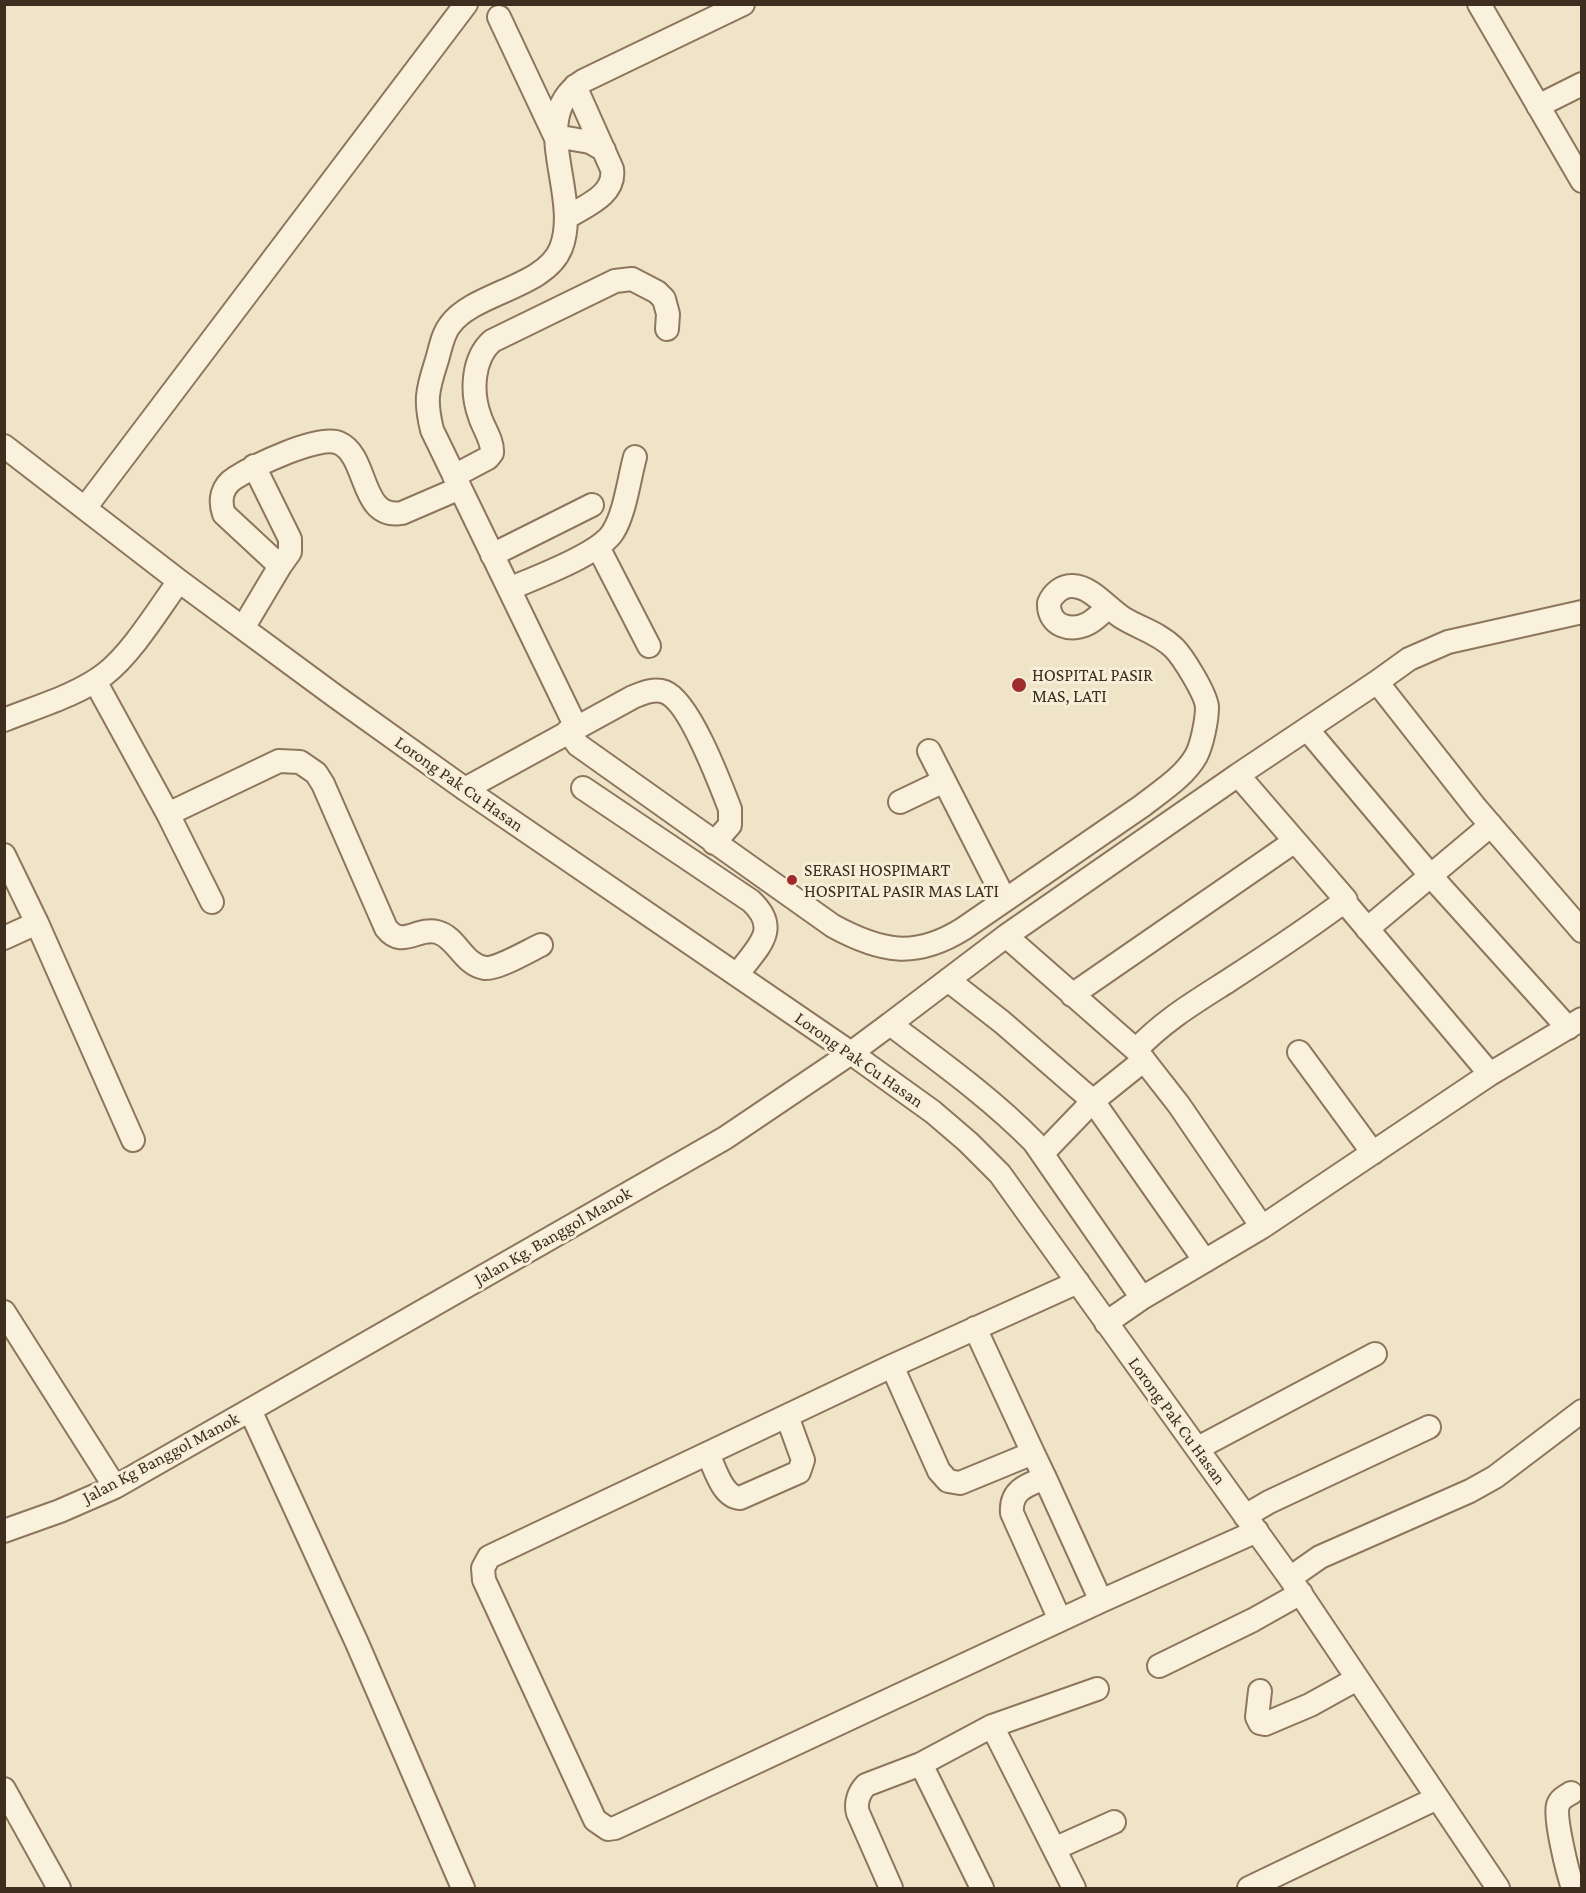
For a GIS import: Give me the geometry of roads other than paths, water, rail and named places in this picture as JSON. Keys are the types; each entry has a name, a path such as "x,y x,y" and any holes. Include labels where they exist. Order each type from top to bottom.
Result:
{"street":[{"path":"85,508 466,4"},
{"path":"1479,4 1581,181"},
{"path":"555,136 560,107 575,86 739,5"},
{"path":"499,17 555,136 560,159 566,218 561,249 545,267 533,276 470,308 450,324 444,334 427,390 427,404 432,430 509,589 578,745 714,843 825,920 855,938 874,945 911,949 929,946 954,935 1168,786 1196,756 1203,740 1207,706 1187,666 1174,648 1153,632 1125,619 1108,607"},
{"path":"1538,106 1581,84"},
{"path":"566,218 601,196 611,186 612,169 575,86"},
{"path":"555,136 590,142 604,150"},
{"path":"280,566 225,514 221,505 224,490 230,481 254,466 307,446 330,441 342,445 352,454 373,501 381,510 389,513 402,513 457,482 492,453 492,445 478,410 475,389 479,356 492,341 615,281 632,279 657,292 664,299 668,314 667,328"},
{"name":"Lorong Pak Cu Hasan","path":"4,446 179,581 335,696 465,789 851,1053 933,1112 968,1142 1000,1174 1198,1448 1296,1586 1498,1888"},
{"path":"509,589 598,547 609,538 615,530 635,457"},
{"path":"243,628 290,552 290,539 254,466"},
{"path":"492,555 592,505"},
{"path":"598,547 649,646"},
{"path":"4,720 95,681 115,665 179,581"},
{"name":"Jalan Kg. Banggol Manok","path":"250,1410 725,1138 851,1053 1006,936 1409,659 1448,642 1581,612"},
{"path":"95,681 213,902"},
{"path":"1377,682 1491,825 1581,931"},
{"path":"465,789 633,697 646,692 664,692 672,697 687,714 730,809 730,825 714,843"},
{"path":"1106,1323 1142,1298 1262,1227 1490,1074 1575,1024 1430,875 1307,729"},
{"path":"929,751 1005,900"},
{"path":"168,814 279,761 300,762 315,773 323,784 386,928 393,935 404,938 438,932 448,937 468,959 484,968 500,964 541,945"},
{"path":"1238,775 1346,900 1344,901 1367,929 1490,1074"},
{"path":"900,802 944,781"},
{"path":"583,788 751,901 761,912 766,919 766,932 737,975"},
{"path":"1367,929 1491,825"},
{"path":"1072,995 1295,841"},
{"path":"4,855 37,923 133,1140"},
{"path":"1043,1153 1140,1055 1151,1034 1170,1018 1344,901"},
{"path":"4,938 37,923"},
{"path":"1006,936 1140,1055 1179,1105 1262,1227"},
{"path":"948,980 1002,1022 1093,1101 1204,1261"},
{"path":"890,1024 1019,1127 1043,1153 1142,1298"},
{"path":"1299,1052 1373,1153"},
{"path":"1078,1282 892,1366 489,1557 483,1568 484,1580 590,1812 601,1825 608,1828 615,1827 1101,1601 1251,1523 1269,1502 1429,1427"},
{"path":"4,1312 115,1487"},
{"path":"975,1328 1101,1601"},
{"path":"1198,1448 1375,1354"},
{"path":"892,1366 939,1472 948,1481 960,1483 1033,1453"},
{"path":"250,1410 357,1643 463,1888"},
{"name":"Jalan Kg Banggol Manok","path":"4,1531 60,1511 115,1487 250,1410"},
{"path":"1159,1666 1253,1620 1296,1586 1320,1557 1470,1491 1495,1477 1581,1411"},
{"path":"708,1454 727,1493 733,1498 740,1498 799,1472 803,1460 788,1416"},
{"path":"1045,1478 1022,1487 1018,1491 1013,1500 1012,1513 1060,1620"},
{"path":"1260,1691 1257,1717 1260,1723 1265,1724 1310,1705 1358,1679"},
{"path":"891,1888 858,1813 857,1802 861,1790 866,1785 921,1764 992,1726 1097,1689"},
{"path":"992,1726 1056,1848 1074,1888"},
{"path":"921,1764 982,1888"},
{"path":"4,1789 58,1888"},
{"path":"1571,1793 1562,1798 1558,1806 1560,1830 1573,1888"},
{"path":"1264,1886 1437,1798"},
{"path":"1056,1848 1114,1822"}],"place":[{"name":"HOSPITAL PASIR MAS, LATI","path":"1019,685"},
{"name":"SERASI HOSPIMART HOSPITAL PASIR MAS LATI","path":"792,880"}]}
